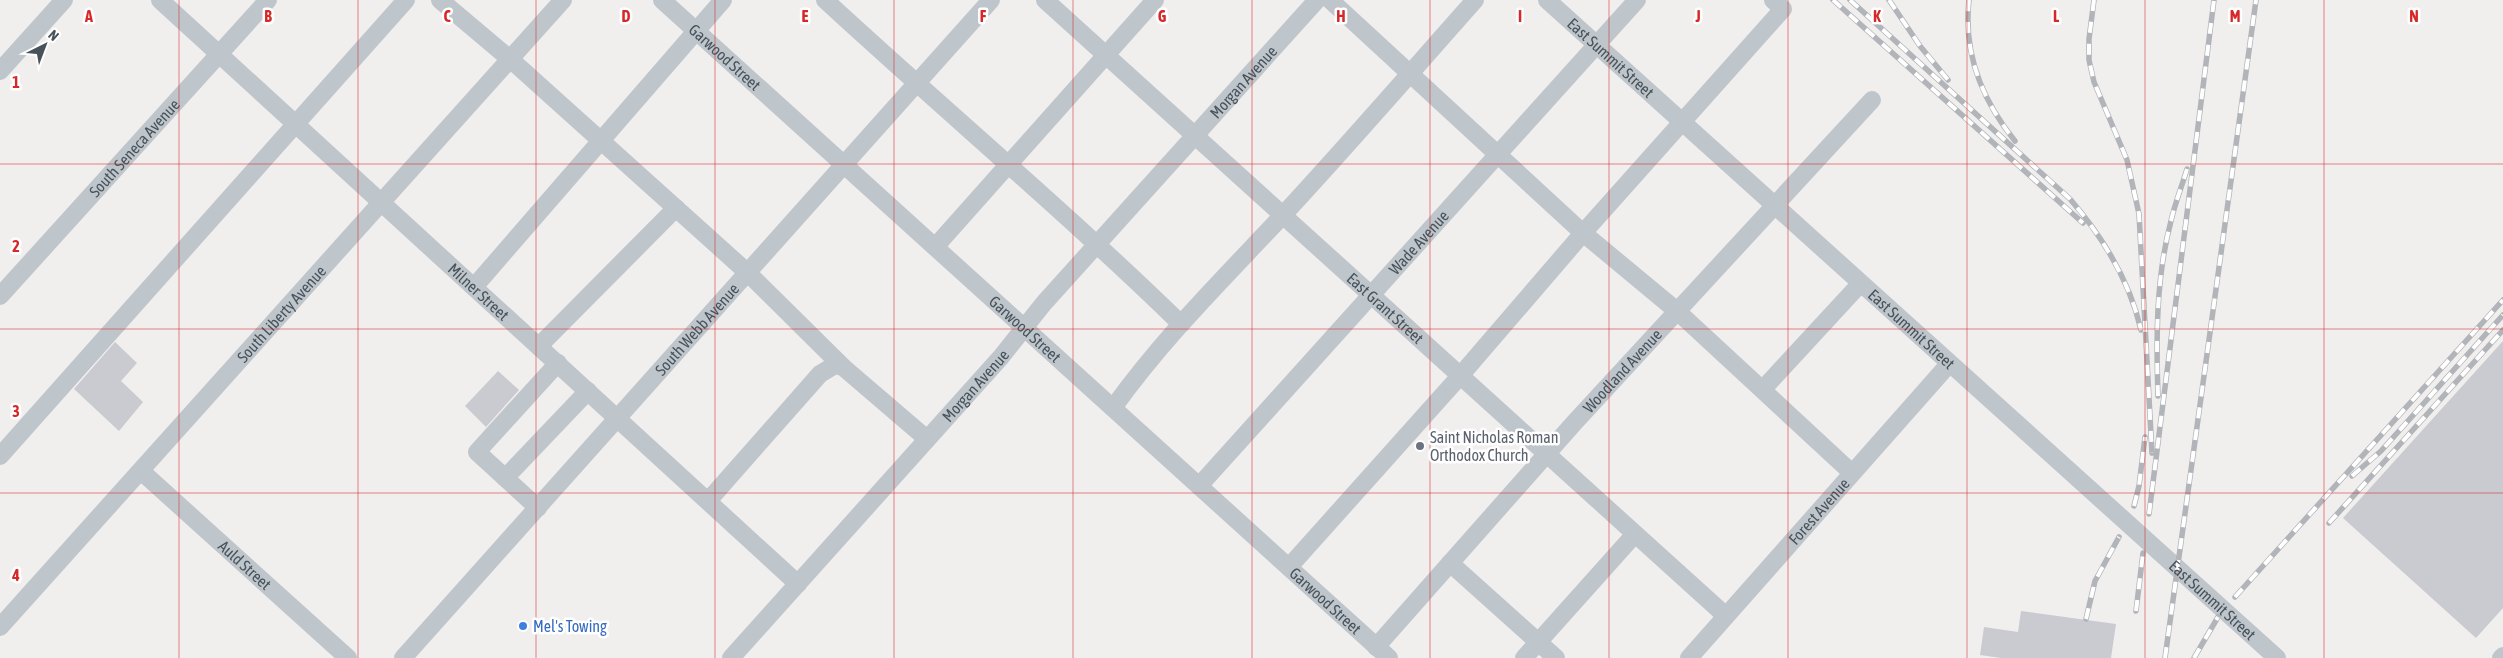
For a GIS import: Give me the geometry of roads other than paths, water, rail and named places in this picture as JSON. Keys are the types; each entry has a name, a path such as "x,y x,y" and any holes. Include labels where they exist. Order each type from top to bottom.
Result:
{"street":[{"path":"0,71 64,0"},
{"name":"Milner Street","path":"160,0 619,418 798,584"},
{"name":"South Seneca Avenue","path":"0,296 268,0"},
{"path":"0,456 406,0"},
{"path":"440,0 602,141 748,273 843,366 927,439"},
{"name":"South Liberty Avenue","path":"0,627 563,0"},
{"name":"Garwood Street","path":"662,0 1382,652"},
{"path":"474,286 724,0"},
{"path":"825,0 916,84 1098,243 1181,324"},
{"name":"South Webb Avenue","path":"403,658 991,0"},
{"name":"East Grant Street","path":"1045,0 1726,616"},
{"path":"935,248 1155,0"},
{"name":"Morgan Avenue","path":"732,658 1098,243 1317,0"},
{"path":"1330,0 1584,233 1676,311 1763,389 1852,473"},
{"path":"1113,408 1142,369 1181,324 1283,215 1475,0"},
{"name":"East Summit Street","path":"1547,0 2277,658"},
{"name":"Wade Avenue","path":"1199,486 1637,0"},
{"path":"1289,568 1783,9 1773,0"},
{"name":"Woodland Avenue","path":"1382,652 1450,563 1676,311 1872,100"},
{"path":"539,346 676,208"},
{"path":"1763,389 1860,284"},
{"path":"538,508 477,452 558,363"},
{"name":"Forest Avenue","path":"1689,658 1949,364"},
{"path":"708,501 820,374 835,365 843,366"},
{"path":"505,478 588,390"},
{"name":"Auld Street","path":"141,471 348,658"},
{"path":"1524,658 1636,534"},
{"path":"1450,563 1556,658"}],"railway":[{"path":"1833,0 2083,223"},
{"path":"1850,0 2070,199 2093,228 2113,260 2130,294 2141,330"},
{"path":"1889,0 1920,46 1948,80"},
{"path":"1969,0 1969,39 1977,75 1993,109 2015,141"},
{"path":"2094,0 2089,39 2089,60 2094,82 2127,160 2139,214 2152,453"},
{"path":"2149,514 2214,0"},
{"path":"2165,658 2256,0"},
{"path":"2158,396 2157,330 2162,264 2173,214 2187,169"},
{"path":"2235,597 2503,300"},
{"path":"2352,476 2381,451 2503,315"},
{"path":"2329,523 2503,330"},
{"path":"2134,506 2139,486 2145,437"},
{"path":"2086,619 2095,581 2119,537"},
{"path":"2136,611 2143,553"},
{"path":"2194,658 2218,617"}],"place":[{"name":"Saint Nicholas Roman Orthodox Church","path":"1420,446"},
{"name":"Mel's Towing","path":"523,626"}]}
